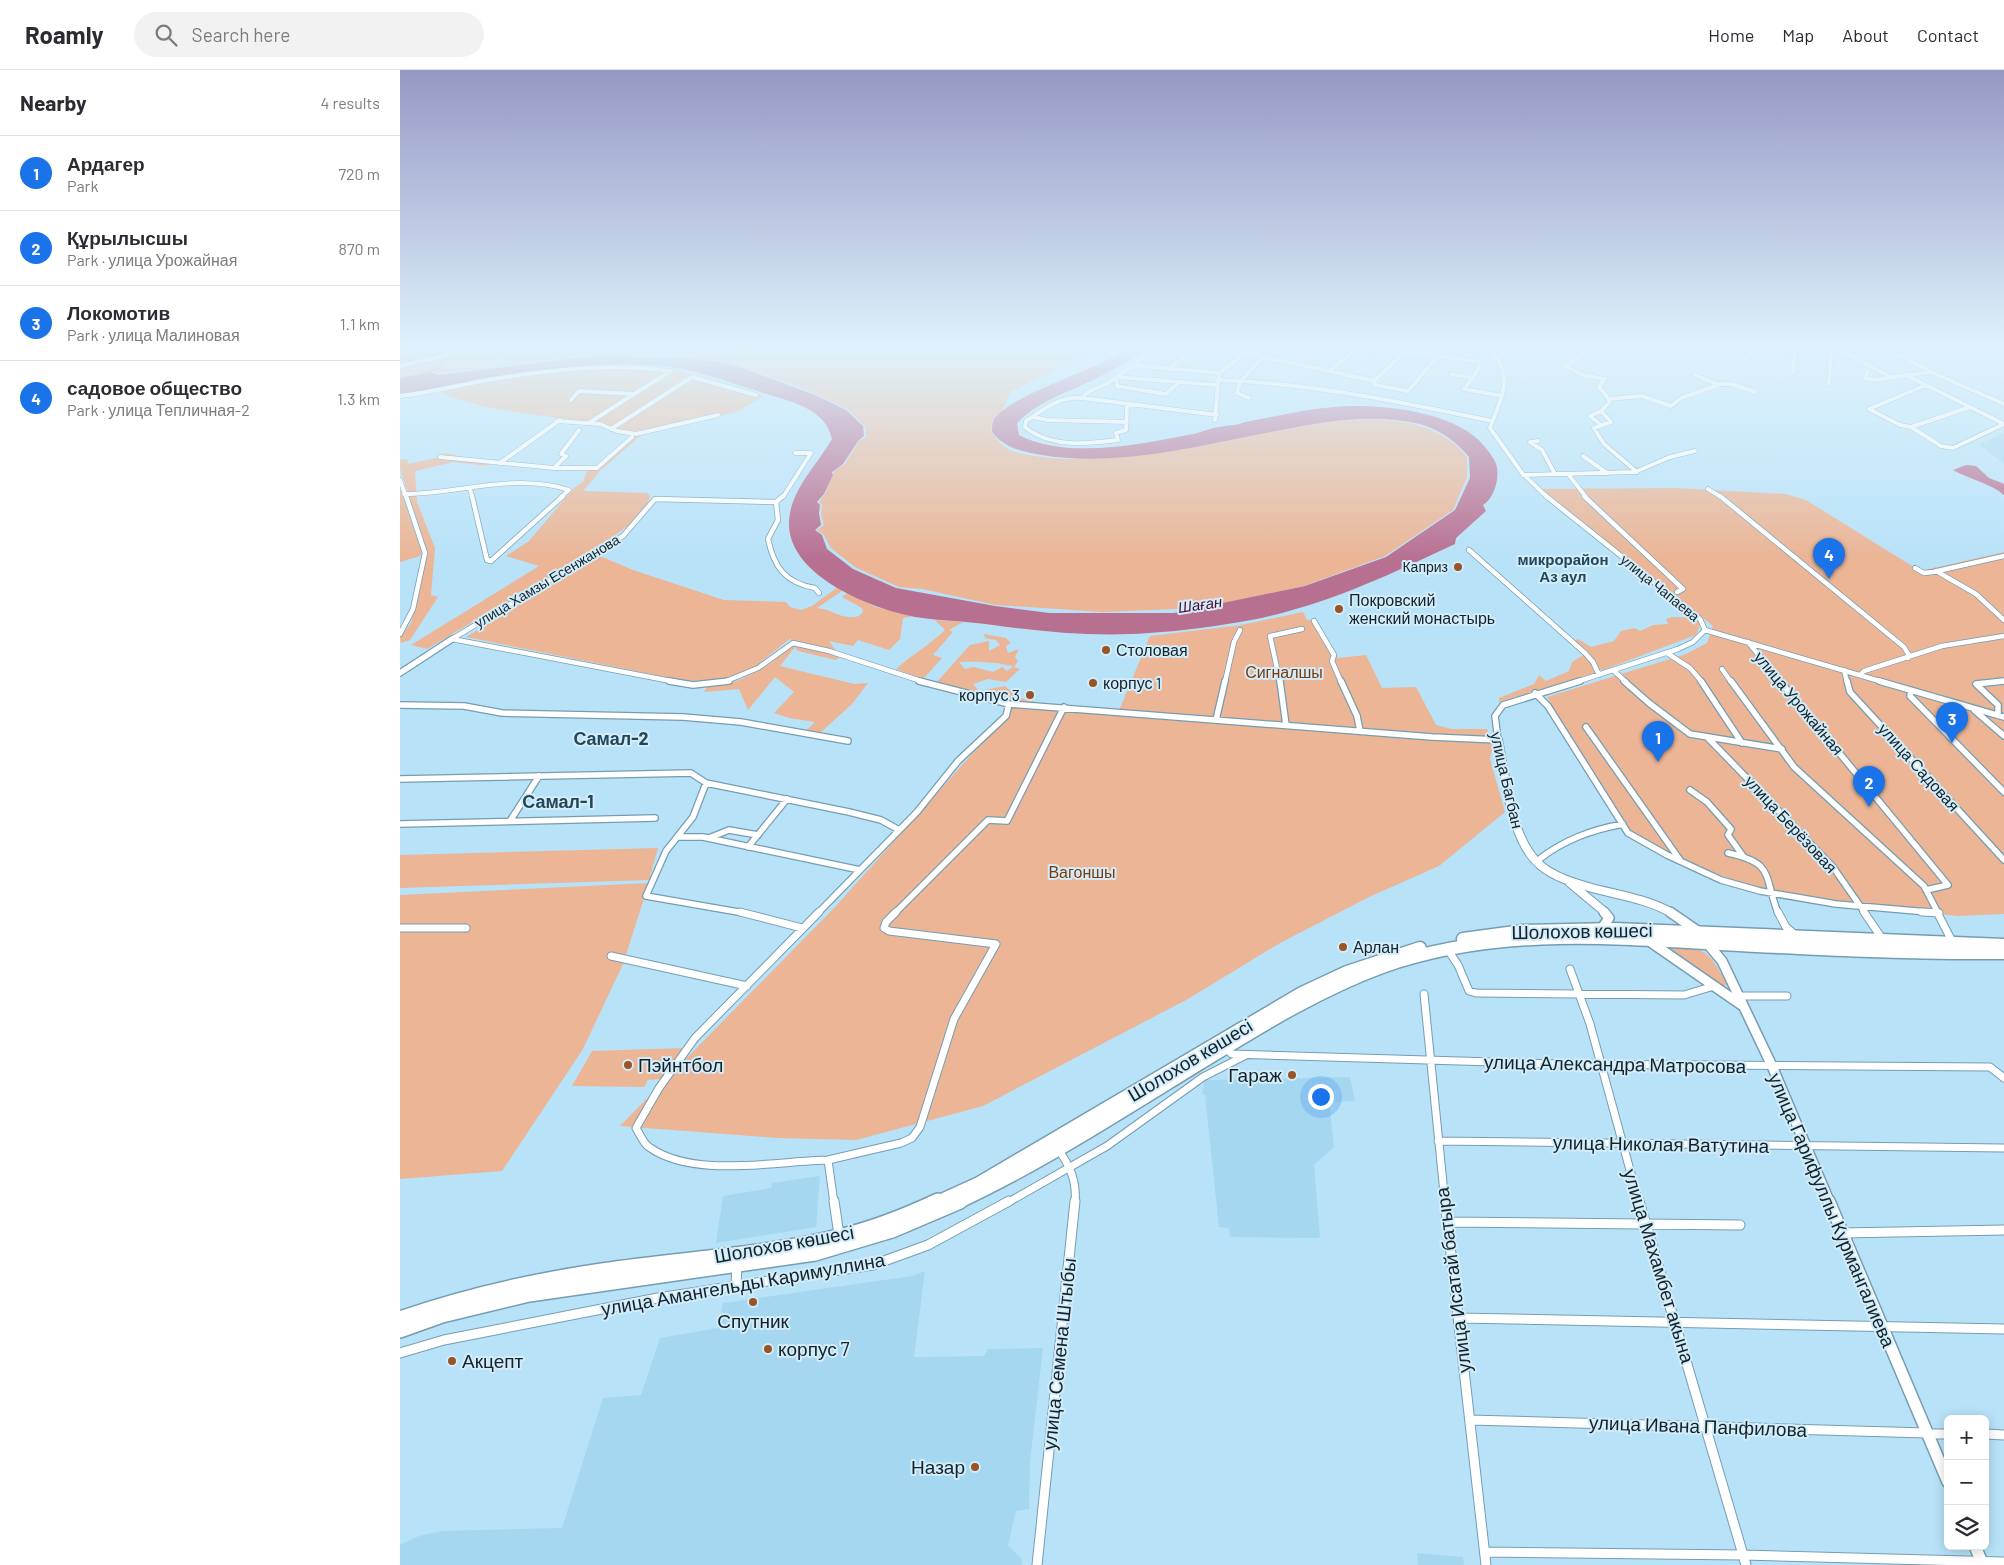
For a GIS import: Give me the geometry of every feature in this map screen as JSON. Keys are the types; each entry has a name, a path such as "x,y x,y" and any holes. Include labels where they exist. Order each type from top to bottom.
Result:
{"highway":[{"name":"Шолохов көшесі","path":"400,1319 510,1286 568,1276 813,1253 892,1232 978,1193 1302,993 1346,972 1398,954 1484,935 1522,930 1602,928 1884,942 2004,945"},
{"path":"1700,932 1707,943 2004,953"},
{"name":"Шолохов көшесі","path":"400,1330 456,1310 495,1300 737,1260 840,1237 908,1215 979,1183 1056,1144 1327,989 1370,971 1446,949 1502,940 1542,937 1641,938 1707,943"}],"street":[{"path":"500,463 560,420"},
{"path":"589,423 595,420"},
{"path":"611,429 625,420"},
{"path":"557,422 589,423 636,434 697,420"},
{"path":"1028,420 1025,427 1033,435 1048,440 1093,442 1118,440 1116,433 1126,430 1127,422 1047,420"},
{"path":"1486,420 1492,421"},
{"path":"1595,420 1601,425"},
{"path":"1609,420 1611,422 1594,428 1598,437 1637,472"},
{"path":"1890,420 1900,425 1911,427 1941,446 1953,448 2004,424"},
{"path":"1911,427 1932,420"},
{"name":"улица Чапаева","path":"1492,421 1491,432 1523,475 1538,490 1700,619 1704,630"},
{"path":"554,468 566,456 561,454 580,430"},
{"path":"440,457 554,468 597,468 632,437"},
{"path":"1538,441 1530,442 1542,450 1546,461 1555,474"},
{"path":"1523,475 1637,472 1670,457 1695,451"},
{"name":"улица Хамзы Есенжанова","path":"400,672 452,638 623,536 655,499 776,502 782,500 811,453 795,453"},
{"path":"1583,456 1607,474"},
{"path":"1568,474 1580,492 1683,589 1677,592"},
{"path":"400,480 402,493 425,553 413,608 400,634"},
{"path":"402,493 433,494 511,482 568,490 510,548 491,561 487,560 470,489"},
{"path":"1708,489 1714,491 1766,537 1904,647 1909,655 1908,658"},
{"path":"776,502 778,520 768,539 773,561 787,576 803,586 815,588 819,593"},
{"path":"1469,550 1586,653 1599,670 1600,675"},
{"path":"1915,568 1924,573 2004,556"},
{"path":"1936,571 1976,594 2004,620"},
{"path":"1314,621 1334,655 1332,661 1357,716 1360,731"},
{"path":"1286,725 1281,686 1270,636 1302,629"},
{"path":"1216,720 1234,642 1240,630"},
{"path":"1704,630 2004,717"},
{"name":"улица Багбан","path":"1700,932 1655,905 1566,880 1530,854 1520,837 1494,717 1496,711 1507,703 1667,653 1693,642 1701,636 1704,630"},
{"path":"1860,675 1864,671 1942,646 2004,636"},
{"path":"452,638 461,642 693,685 718,684 750,674 764,666 793,643 829,651 909,678 1010,704 1498,740"},
{"name":"улица Урожайная","path":"1748,642 1948,885 1926,890"},
{"path":"1667,653 1686,664 1698,678 1742,743"},
{"path":"1722,669 1794,767 1907,868 1926,890 1954,944"},
{"name":"улица Садовая","path":"1844,670 1850,692 2004,860"},
{"path":"1614,671 1683,731 1690,734 1782,750"},
{"path":"1998,715 1998,705 1976,686 2004,681"},
{"path":"1911,690 1910,696 2004,792"},
{"path":"1535,693 1548,706 1628,833 1681,861 1734,884 1859,907 1939,913"},
{"path":"1010,704 1006,716 962,757 917,812 695,1038 659,1088 636,1128 647,1146 663,1156 686,1161 735,1166 828,1160 900,1143 912,1138 920,1128 954,1019 996,944 888,931 884,928 886,922 988,820 1007,822 1064,707"},
{"path":"400,705 464,706 502,713 665,717 742,722 848,741"},
{"path":"1970,707 2004,736"},
{"path":"1586,726 1681,861"},
{"name":"улица Берёзовая","path":"1707,737 1833,867 1884,942"},
{"path":"400,779 691,773 706,783 881,820 899,830"},
{"path":"510,821 539,776"},
{"path":"706,783 693,817 666,851 646,896 729,909 802,928"},
{"path":"1690,790 1706,802 1731,829 1732,831 1728,835 1743,856"},
{"path":"748,846 787,799"},
{"path":"400,824 655,818"},
{"path":"1537,860 1550,850 1582,832 1622,824"},
{"path":"708,838 729,830 758,835"},
{"path":"679,837 708,838 860,870"},
{"path":"1728,853 1743,856 1759,863 1782,924 1788,930 1801,937"},
{"path":"1566,880 1606,913 1609,918 1608,922 1602,928"},
{"path":"400,928 466,928"},
{"path":"1641,938 1668,952 1745,1007"},
{"name":"улица Гарифуллы Курмангалиева","path":"1707,943 1722,961 1772,1066 1944,1473"},
{"path":"1446,949 1458,965 1469,991 1476,994 1580,992 1684,995 1716,985"},
{"path":"611,956 747,986"},
{"name":"улица Махамбет акына","path":"1570,969 1580,992 1622,1144 1676,1321 1746,1565"},
{"name":"улица Исатай батыра","path":"1424,994 1438,1141 1486,1565"},
{"path":"1740,996 1787,996"},
{"name":"улица Александра Матросова","path":"1225,1048 1232,1054 1246,1055 1600,1066 1878,1064 1990,1068 2004,1078"},
{"name":"улица Амангельды Каримуллина","path":"400,1353 444,1340 658,1298 872,1265 928,1245 1071,1168 1107,1146 1203,1077 1246,1055"},
{"name":"улица Николая Ватутина","path":"1438,1141 2004,1148"},
{"name":"улица Семена Штыбы","path":"1037,1565 1076,1191 1071,1168 1056,1144"},
{"path":"828,1160 840,1237"},
{"path":"1447,1222 1740,1225"},
{"path":"1842,1233 2004,1230"},
{"path":"736,1286 737,1260"},
{"path":"1458,1318 2004,1329"},
{"name":"улица Ивана Панфилова","path":"1470,1420 1944,1434"},
{"path":"1989,1434 2004,1435"},
{"path":"1977,1550 1982,1563"},
{"path":"1485,1552 1742,1555 1982,1563 2004,1562"}],"shaded area":[{"path":"823,420 856,420 863,426 864,436 858,441 843,464 832,472 833,475 824,494 817,502 820,505 821,525 815,530 822,535 827,549 853,569 896,588 995,606 1049,613 1174,613 1305,586 1386,557 1455,510 1470,478 1469,457 1459,446 1434,429 1392,420 1443,420 1472,434 1484,446 1494,459 1497,473 1493,493 1483,505 1486,511 1456,538 1455,544 1430,556 1330,598 1304,607 1251,620 1175,631 1090,634 1051,632 915,617 877,606 835,587 817,574 802,558 792,541 789,522 794,499 799,488 832,439 829,429"},
{"path":"1020,420 1017,423 1019,435 1038,443 1059,447 1104,448 1173,438 1256,420 1354,420 1298,427 1162,453 1101,459 1042,455 1008,446 992,432 993,421"},
{"path":"2004,433 2004,464 1979,444"},
{"path":"1966,465 1976,466 1989,478 2004,484 2004,495 1992,487 1953,470"},
{"path":"1350,1077 1355,1101 1329,1102 1334,1147 1314,1165 1320,1238 1230,1237 1229,1228 1219,1227 1205,1095 1202,1094 1205,1080"},
{"path":"820,1176 816,1227 716,1243 723,1196 771,1188 772,1183"},
{"path":"925,1271 914,1357 984,1356 988,1349 1043,1348 1030,1462 1029,1509 1016,1511 1008,1545 1022,1559 1022,1565 400,1565 400,1545 419,1536 442,1531 562,1528 603,1398 641,1395 660,1338 718,1328 723,1303 912,1276"},
{"path":"1417,1553 1463,1557 1464,1565 1418,1565"}],"green space":[{"path":"573,420 701,420 645,432 600,471 583,491 647,493 650,496 647,504 629,525 599,547 427,649 411,645 539,566 506,556 529,541 574,488 583,482 588,469 600,468 638,434"},
{"path":"858,420 993,420 991,432 1010,450 1029,455 1066,459 1136,455 1188,448 1306,425 1380,420 1414,424 1443,436 1467,457 1467,477 1453,510 1385,556 1304,586 1200,608 1103,612 996,605 922,589 899,587 855,567 831,548 824,535 817,530 824,525 821,514 822,505 819,502 825,494 835,470 845,464 859,441 866,437 865,426"},
{"path":"445,453 492,463 486,466 454,462 415,471 417,502 435,548 431,595 438,597 410,640 401,643 400,638 411,623 427,552 400,469 400,460 407,459 408,464 436,458"},
{"path":"400,488 422,553 420,556 400,562"},
{"path":"1677,488 1786,494 1806,500 1920,571 2004,552 2004,914 1958,916 1871,907 1754,888 1680,859 1619,825 1547,697 1686,654 1707,643 1713,626 1541,489"},
{"path":"600,556 633,570 724,600 786,602 790,607 801,610 812,606 838,587 842,591 817,608 842,616 859,616 863,612 862,608 842,597 847,593 876,607 913,616 903,618 900,639 889,650 858,640 853,646 829,641 840,657 836,660 798,651 795,647 780,666 854,684 868,683 852,704 819,734 803,733 815,722 789,718 774,713 794,692 775,677 748,710 739,689 704,692 707,687 742,679 763,668 792,646 791,638 752,669 721,680 686,681 466,637"},
{"name":"Вагоншы","path":"1303,612 1307,620 1317,621 1338,658 1366,655 1382,688 1416,687 1436,725 1451,729 1487,729 1493,744 1490,759 1505,812 1439,866 1369,897 1280,943 1188,999 983,1106 856,1140 777,1138 620,1126 837,905 1013,708 1037,706 1118,713 1150,636 1241,625"},
{"path":"1672,617 1696,618 1700,625 1696,635 1603,670 1593,667 1595,673 1499,702 1499,698 1534,684 1539,675 1546,681 1569,671 1572,662 1587,653 1573,641 1578,639 1591,647 1614,641 1621,631 1635,628 1640,631 1653,625 1668,624 1666,619"},
{"path":"935,620 963,622 949,630 953,632 933,655 942,658 923,679 896,669 945,630"},
{"path":"984,634 1006,638 1011,643 1006,646 1008,653 1019,649 1015,657 1018,661 1014,667 995,663 959,662 965,669 974,667 993,672 1002,667 1007,671 1013,667 1020,669 1006,682 988,679 973,684 979,691 1005,686 1018,698 1034,701 1035,704 998,701 936,683 970,645 989,641 989,651 1000,645 996,640 985,638"},
{"path":"658,848 649,880 400,888 400,855"},
{"path":"649,883 623,964 583,1049 502,1171 400,1179 400,895"},
{"path":"1668,945 1692,948 1705,953 1711,958 1728,985 1721,986 1669,950"},
{"name":"Пэйнтбол","path":"684,1048 661,1079 648,1080 644,1087 572,1086 592,1051"}],"place":[{"name":"Каприз","path":"1458,567"},
{"name":"садовое общество","path":"1829,579"},
{"name":"Покровский женский монастырь","path":"1339,609"},
{"name":"Столовая","path":"1106,650"},
{"name":"корпус 1","path":"1093,683"},
{"name":"корпус 3","path":"1030,695"},
{"name":"Локомотив","path":"1952,743"},
{"name":"Ардагер","path":"1658,762"},
{"name":"Құрылысшы","path":"1869,807"},
{"name":"Арлан","path":"1343,947"},
{"name":"Пэйнтбол","path":"628,1065"},
{"name":"Гараж","path":"1292,1075"},
{"name":"Спутник","path":"753,1302"},
{"name":"корпус 7","path":"768,1349"},
{"name":"Акцепт","path":"452,1361"},
{"name":"Назар","path":"975,1467"}],"district":[{"name":"микрорайон Аз аул","path":"1563,568"},
{"name":"Самал-2","path":"611,739"},
{"name":"Самал-1","path":"558,802"}],"water label":[{"name":"Шаған","path":"1200,605"}],"park label":[{"name":"Сигналшы","path":"1284,672"}]}
